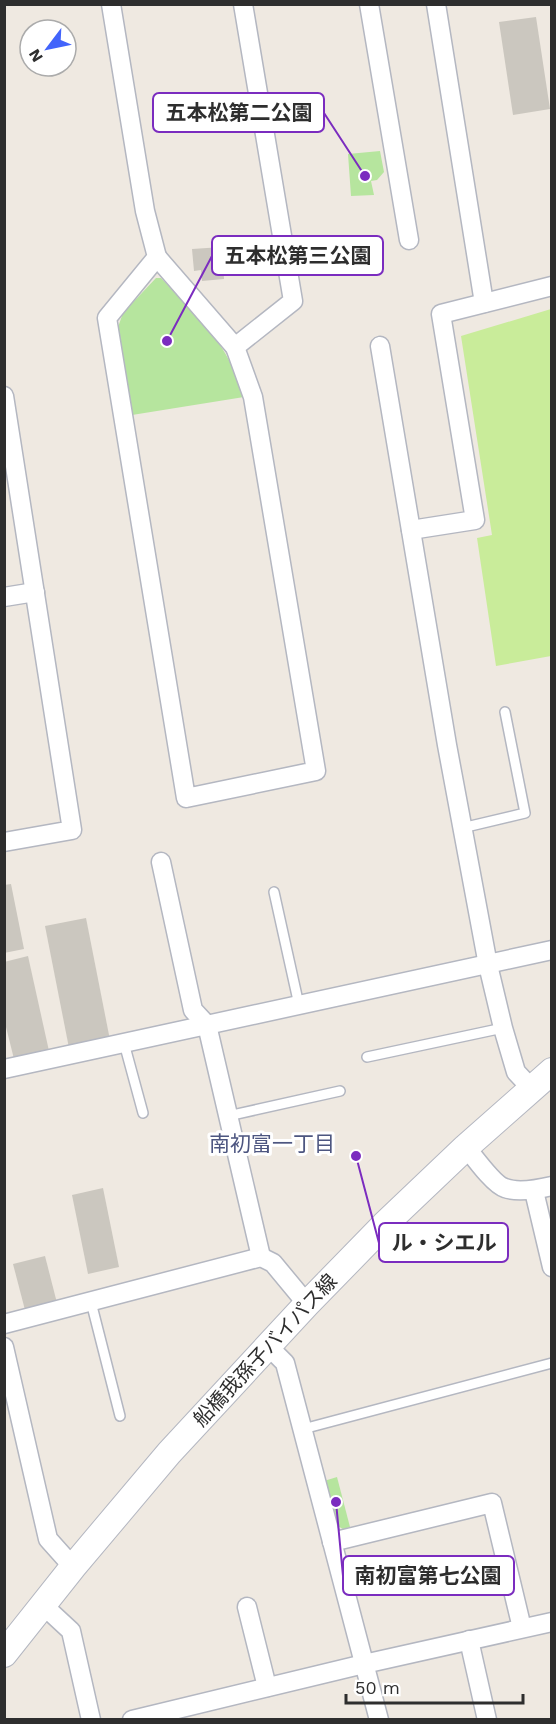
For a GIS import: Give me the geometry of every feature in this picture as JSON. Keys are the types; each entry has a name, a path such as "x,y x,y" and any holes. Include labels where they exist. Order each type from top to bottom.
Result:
{"street":[{"path":"111,4 145,211 157,257 235,347 253,397 316,771 186,798 107,318 157,257"},
{"path":"235,347 293,301 243,4"},
{"path":"369,4 409,240"},
{"path":"436,4 484,303"},
{"path":"411,531 475,520 441,314 552,286"},
{"path":"380,346 462,828 488,965 516,1072 531,1088"},
{"path":"4,396 72,830 4,842"},
{"path":"4,597 35,592"},
{"path":"161,862 193,1010 207,1025 261,1257"},
{"path":"4,1069 552,950"},
{"name":"船橋我孫子バイパス線","path":"4,1654 73,1567 169,1453 307,1304 384,1225 552,1071"},
{"path":"466,1148 504,1188 543,1188 552,1267"},
{"path":"4,1324 261,1257 273,1263 307,1304"},
{"path":"268,1346 285,1363 379,1719"},
{"path":"4,1347 48,1539 73,1567"},
{"path":"332,1542 492,1503 522,1628"},
{"path":"44,1606 71,1631 91,1719"},
{"path":"246,1607 267,1687"},
{"path":"132,1719 552,1622"},
{"path":"469,1640 487,1719"}],"lane":[{"path":"462,828 525,813 505,712"},
{"path":"274,892 299,1005"},
{"path":"367,1057 503,1028"},
{"path":"124,1043 143,1113"},
{"path":"228,1116 340,1091"},
{"path":"91,1302 120,1416"},
{"path":"303,1429 552,1363"}],"green space":[{"path":"380,151 384,172 377,180 371,181 374,195 351,196 348,154"},
{"path":"156,278 161,278 200,319 218,342 232,366 244,397 132,415 117,330 123,313"},
{"path":"551,309 551,656 496,666 477,538 492,535 461,336"},
{"path":"337,1477 350,1527 343,1529 334,1524 324,1481"}],"building":[{"path":"536,17 550,109 513,115 499,22"},
{"path":"222,247 224,279 202,281 201,270 194,271 192,249"},
{"path":"11,884 24,949 4,953 4,885"},
{"path":"86,918 110,1040 69,1048 45,926"},
{"path":"28,956 49,1051 14,1059 4,1019 4,962"},
{"path":"103,1188 119,1267 88,1274 72,1195"},
{"path":"45,1256 57,1303 25,1310 13,1264"}],"place":[{"name":"五本松第二公園","path":"365,176"},
{"name":"五本松第三公園","path":"167,341"},
{"name":"ル・シエル","path":"356,1156"},
{"name":"南初富第七公園","path":"336,1502"}],"district":[{"name":"南初富一丁目","path":"272,1143"}]}
